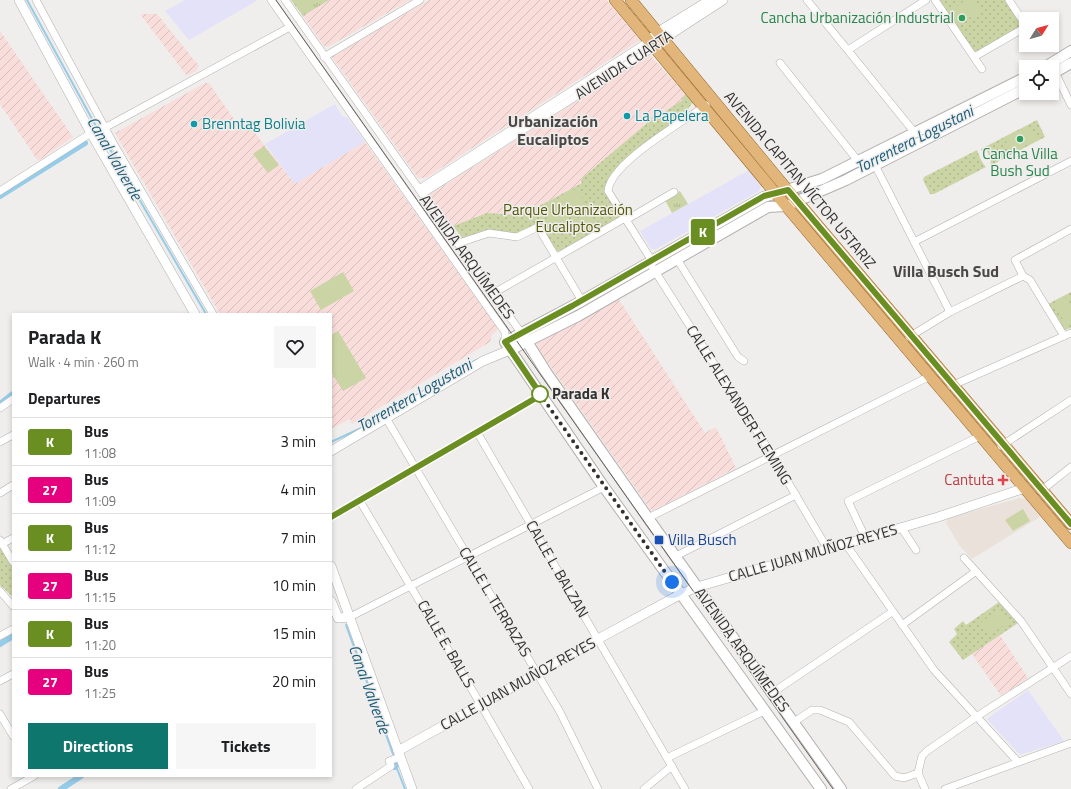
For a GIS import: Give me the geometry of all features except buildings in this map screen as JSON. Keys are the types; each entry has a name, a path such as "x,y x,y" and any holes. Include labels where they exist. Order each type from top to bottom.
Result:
{"main road":[{"name":"AVENIDA CAPITAN VÍCTOR USTARIZ","path":"615,0 786,206 1071,543"},
{"name":"AVENIDA CAPITAN VÍCTOR USTARIZ","path":"632,0 775,175 912,334 1071,524"},
{"path":"1056,60 1071,51"},
{"path":"1059,70 1071,64"},
{"path":"507,346 578,316 652,265 764,196 822,179 1019,81"},
{"path":"525,338 582,301 652,265 677,259 768,207 786,206 797,201 875,165 1019,92"},
{"path":"766,181 775,181 775,175"},
{"path":"796,217 799,211 805,210"},
{"name":"AVENIDA ARQUÍMEDES","path":"525,338 648,518 841,789"},
{"name":"AVENIDA ARQUÍMEDES","path":"507,346 604,487 821,789"}],"street":[{"path":"19,0 212,313"},
{"path":"36,0 98,130 194,313"},
{"name":"AVENIDA ARQUÍMEDES","path":"271,0 505,332 507,346"},
{"name":"AVENIDA ARQUÍMEDES","path":"285,0 525,338"},
{"path":"324,56 420,0"},
{"name":"AVENIDA CUARTA","path":"420,191 652,44 710,0"},
{"name":"AVENIDA CUARTA","path":"661,36 723,0"},
{"path":"807,0 915,133"},
{"path":"848,50 926,0"},
{"path":"934,0 982,69"},
{"path":"1009,0 1019,15"},
{"path":"0,191 98,130 116,122 290,27"},
{"path":"974,57 1019,30"},
{"path":"780,63 858,161"},
{"path":"1059,82 1071,105"},
{"path":"704,107 713,100"},
{"name":"CALLE ALEXANDER FLEMING","path":"704,107 659,136 627,163 613,178 608,186 608,192 652,265 772,455 827,548"},
{"path":"914,242 1071,161"},
{"path":"875,165 950,312"},
{"path":"494,293 674,192"},
{"path":"459,243 489,233 517,237 538,227 582,301"},
{"path":"944,392 953,384 1068,334 1030,280 1023,276 1015,260 1071,229"},
{"path":"677,259 738,357 744,361"},
{"path":"902,342 912,334 950,312 1023,276"},
{"path":"332,451 507,346"},
{"path":"648,518 930,376"},
{"path":"332,517 541,395"},
{"path":"994,452 1003,444 1071,400"},
{"path":"0,408 12,402"},
{"name":"CALLE L. TERRAZAS","path":"386,418 560,712 598,789"},
{"name":"CALLE L. BALZAN","path":"477,432 685,789"},
{"path":"0,442 12,436"},
{"path":"865,537 848,501 980,436"},
{"path":"1042,490 1071,467"},
{"path":"0,493 12,486"},
{"path":"332,606 334,618 350,617 468,558 604,487"},
{"name":"CALLE JUAN MUÑOZ REYES","path":"399,754 537,673 681,594 698,587 901,527 1025,488"},
{"path":"676,556 796,495"},
{"name":"CALLE E. BALLS","path":"360,501 529,789"},
{"path":"901,527 916,550"},
{"path":"12,538 1,542 12,560"},
{"path":"845,543 934,670 1018,762"},
{"path":"964,558 975,572 1021,621 1071,694"},
{"path":"332,569 412,789"},
{"path":"902,625 975,572"},
{"path":"1,593 12,605"},
{"path":"772,693 892,612"},
{"path":"0,636 12,630"},
{"path":"925,789 918,773 922,756 927,751 976,717 1071,656"},
{"path":"0,681 12,675"},
{"path":"794,722 812,710 820,710 849,722 895,776 904,778 918,773"},
{"path":"667,758 764,711"},
{"path":"0,714 12,734"},
{"path":"944,789 1071,743"},
{"path":"356,789 390,764 399,754"},
{"path":"644,789 672,766"},
{"path":"11,789 32,777"}],"shaded area":[{"path":"185,0 258,0 189,40 165,11"},
{"path":"329,0 410,0 328,47 324,46 303,16"},
{"path":"429,0 606,0 640,40 426,178 418,178 332,57"},
{"path":"140,14 157,14 199,66 196,71 187,76"},
{"path":"0,31 73,137 38,161 0,104"},
{"name":"La Papelera","path":"650,55 685,94 681,101 646,124 581,179 583,183 547,202 517,215 487,213 453,226 448,222 429,195"},
{"path":"205,83 209,83 240,128 248,124 295,184 365,142 498,329 492,335 490,342 352,424 350,419 332,428 332,313 219,313 115,133"},
{"path":"335,104 342,116 348,118 365,142 295,184 265,144"},
{"path":"749,170 761,187 759,191 656,249 653,250 649,246 640,231"},
{"path":"618,298 705,433 716,427 736,468 653,511 536,346 537,343"},
{"path":"1020,498 1026,499 1040,517 972,559 959,545 946,523 948,518"},
{"path":"1000,635 1028,678 1001,696 972,654"},
{"path":"1028,690 1064,741 1020,755 987,719"}],"green space":[{"path":"291,0 329,0 303,16"},
{"path":"937,0 1006,0 1019,21 1019,28 978,52 971,50"},
{"name":"Cancha Urbanización Industrial","path":"966,0 973,0 981,10 959,25 950,11"},
{"name":"Parque Urbanización Eucaliptos","path":"685,94 693,102 682,118 631,157 606,183 606,192 620,215 619,218 560,251 556,251 539,224 516,235 485,231 463,239 453,226 487,213 517,215 547,202 582,183 581,179 646,124 681,101"},
{"path":"1037,120 1045,137 990,166 991,160 987,151 982,151 981,149"},
{"name":"Cancha Villa Bush Sud","path":"1029,126 1036,140 1012,153 1004,138"},
{"path":"264,146 279,165 268,173 253,154"},
{"path":"977,150 986,167 934,194 930,194 923,180 924,177"},
{"path":"577,188 587,206 552,227 541,208"},
{"path":"680,191 688,204 672,213 666,202 663,200"},
{"path":"589,212 596,224 578,235 571,222"},
{"path":"343,272 354,291 321,310 310,291"},
{"path":"1071,292 1071,328 1064,330 1048,304"},
{"path":"1067,297 1071,306 1071,323 1066,326 1055,303"},
{"path":"338,331 366,378 343,391 332,374 332,334"},
{"path":"1023,509 1030,521 1013,531 1005,520"},
{"path":"0,545 12,566 12,596 0,585"},
{"path":"999,602 1018,623 963,660 949,642 957,634 954,629 963,621 966,625"},
{"path":"999,608 1009,621 990,636 980,623"}],"waterway":[{"name":"Canal Valverde","path":"27,0 97,128"},
{"name":"Torrentera Logustani","path":"929,132 982,104"},
{"name":"Canal Valverde","path":"100,132 205,313"},
{"path":"0,196 85,143"},
{"name":"Torrentera Logustani","path":"800,193 840,177 902,146"},
{"name":"Torrentera Logustani","path":"660,262 752,210"},
{"name":"Torrentera Logustani","path":"581,308 646,270"},
{"name":"Torrentera Logustani","path":"563,318 569,315"},
{"name":"Torrentera Logustani","path":"332,442 359,429 476,360"},
{"path":"0,404 12,395"},
{"name":"Canal Valverde","path":"346,625 393,754"},
{"path":"0,644 12,637"},
{"name":"Canal Valverde","path":"396,766 405,789"},
{"path":"61,789 79,777"}],"tram line":[{"path":"276,0 833,789"}],"bus line":[{"name":"K","path":"332,516 541,395 505,342 572,306 764,196 788,190 912,334 1071,524"}],"place":[{"name":"Cancha Urbanización Industrial","path":"962,18"},
{"name":"La Papelera","path":"627,116"},
{"name":"Brenntag Bolivia","path":"194,124"},
{"name":"Cancha Villa Bush Sud","path":"1020,139"},
{"name":"Parada K","path":"540,394"},
{"name":"Cantuta","path":"1003,480"},
{"name":"Villa Busch","path":"659,540"}],"district":[{"name":"Urbanización Eucaliptos","path":"553,130"},
{"name":"Villa Busch Sud","path":"946,271"}],"route":[{"path":"540,394 672,582"}]}
